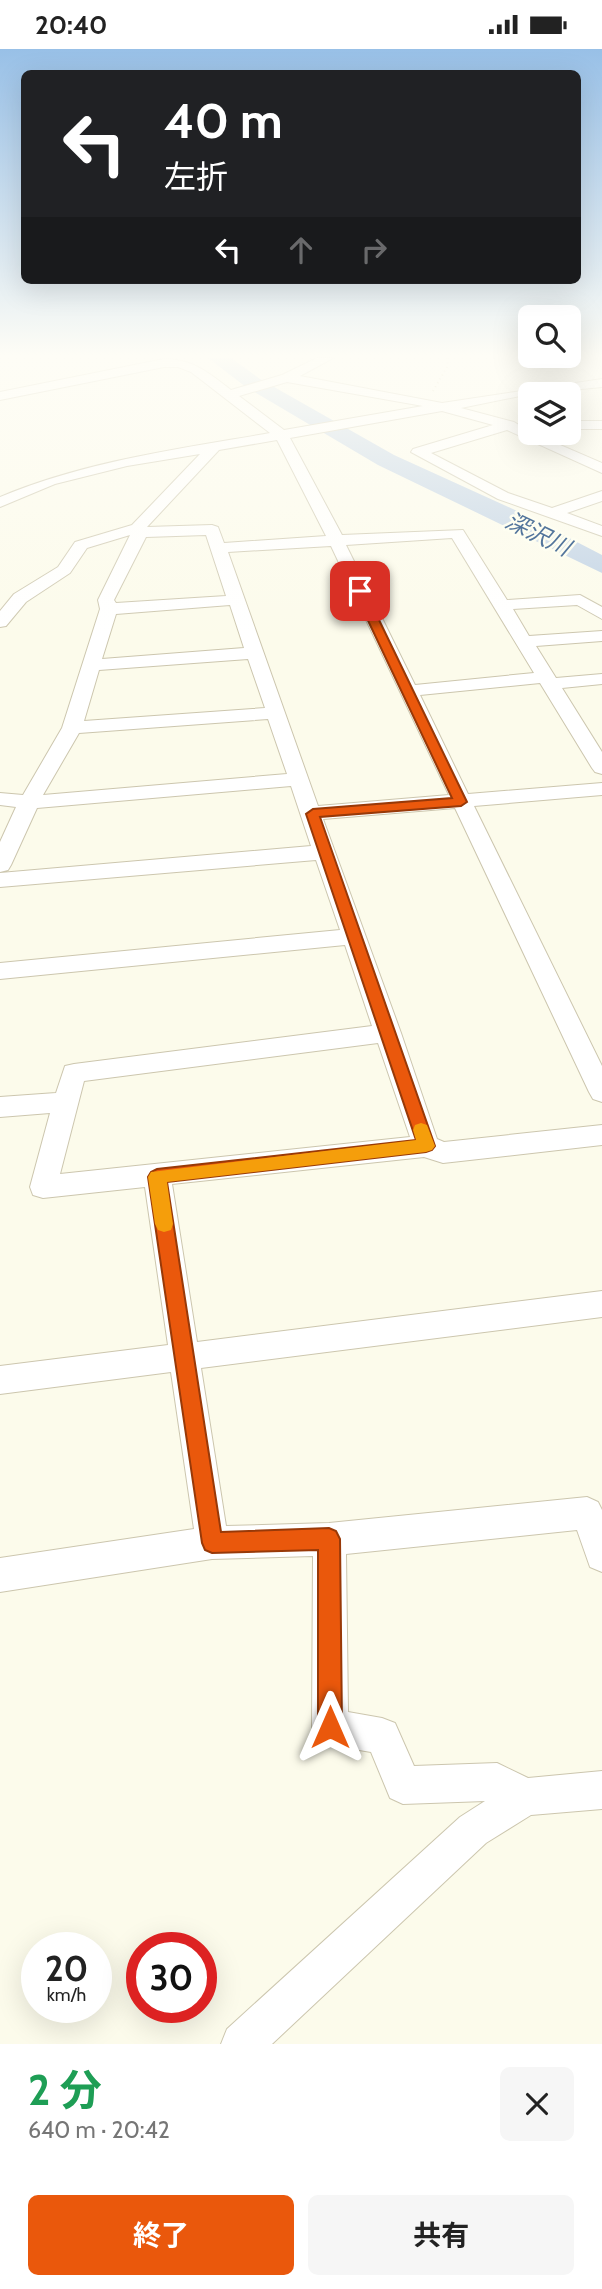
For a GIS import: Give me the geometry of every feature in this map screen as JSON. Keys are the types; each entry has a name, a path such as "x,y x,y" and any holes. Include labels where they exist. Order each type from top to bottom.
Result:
{"street":[{"path":"0,502 40,485 88,471 192,451"},
{"path":"210,451 139,530 106,600 109,609 72,728 29,802 0,868 325,852"},
{"path":"289,451 336,540 602,1092"},
{"path":"421,451 418,452 503,496 602,531"},
{"path":"564,451 602,469"},
{"path":"553,513 602,496"},
{"path":"0,622 20,598 64,570 81,545 139,530 212,530 253,653 313,814 426,1146"},
{"path":"218,548 457,533 549,681 595,745 602,768"},
{"path":"109,609 235,600"},
{"path":"502,605 580,600 602,614"},
{"path":"524,642 602,636"},
{"path":"92,665 253,653"},
{"path":"407,691 602,679"},
{"path":"72,728 275,713"},
{"path":"0,799 29,802 299,779"},
{"path":"313,814 602,789"},
{"path":"0,971 354,936"},
{"path":"389,1033 74,1073 43,1187 157,1177 426,1146 443,1153 602,1135"},
{"path":"0,1107 64,1102"},
{"path":"157,1177 212,1543"},
{"path":"0,1380 602,1304"},
{"path":"0,1575 212,1543 329,1539 587,1513 602,1555"},
{"path":"329,1539 330,1727 382,1736 403,1785 497,1782 526,1797"},
{"path":"242,2044 474,1830 526,1797 602,1790"}],"waterway":[{"name":"深沢川","path":"371,451 506,515 602,565"}],"slow traffic":[{"path":"164,1224 157,1177 426,1146 421,1130"}],"route":[{"path":"330,1727 329,1539 212,1543 157,1177 426,1146 313,814 461,802 360,591"}]}
